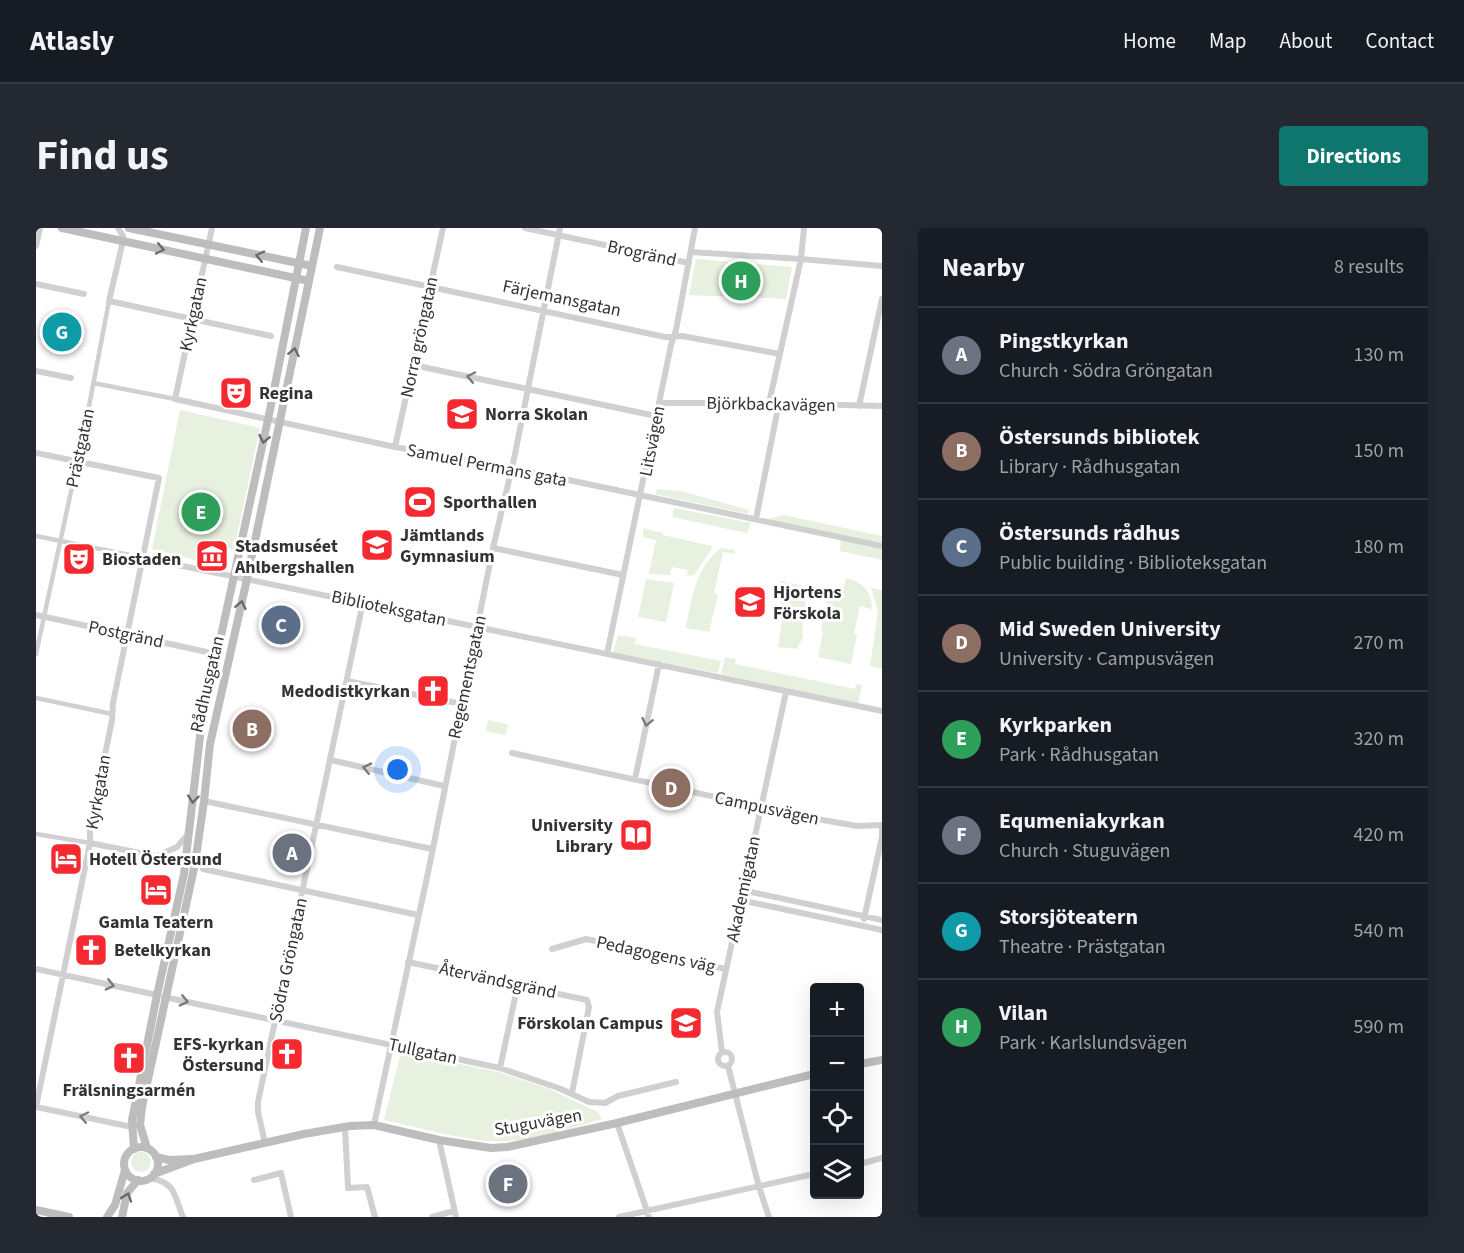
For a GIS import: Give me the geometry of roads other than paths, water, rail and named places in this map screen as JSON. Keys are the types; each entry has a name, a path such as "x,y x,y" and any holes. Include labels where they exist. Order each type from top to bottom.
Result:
{"main road":[{"path":"62,228 309,281"},
{"path":"129,228 312,266"},
{"name":"Rådhusgatan","path":"147,1148 141,1132 140,1120 185,862 199,741 306,228"},
{"name":"Rådhusgatan","path":"134,1149 132,1126 160,996 195,864 210,744 320,228"},
{"path":"864,1063 882,1060"},
{"name":"Stuguvägen","path":"152,1176 194,1159 345,1127 374,1125 439,1140 491,1148 507,1147 617,1123 810,1075"},
{"path":"107,1217 115,1205 125,1170 126,1155 134,1149 147,1148 156,1157 158,1166 152,1176 138,1180 132,1179 125,1170"},
{"name":"Stuguvägen","path":"156,1157 169,1160 194,1159"},
{"path":"122,1217 127,1192 138,1180"},
{"path":"36,1210 69,1217"},
{"path":"36,1215 45,1217"}],"street":[{"path":"36,246 40,228"},
{"path":"118,228 123,241"},
{"name":"Kyrkgatan","path":"175,399 212,228"},
{"name":"Norra gröngatan","path":"396,447 443,228"},
{"name":"Brogränd","path":"525,228 559,232 689,263"},
{"name":"Litsvägen","path":"607,654 695,228"},
{"path":"769,403 801,259 804,228"},
{"name":"Regementsgatan","path":"374,1125 493,548 512,468 559,232"},
{"name":"Prästgatan","path":"36,654 123,241"},
{"path":"691,252 882,266"},
{"name":"Färjemansgatan","path":"337,267 665,337 682,336 780,354"},
{"path":"36,284 84,294"},
{"path":"859,406 882,299"},
{"path":"109,301 271,336"},
{"path":"413,365 656,416"},
{"path":"36,370 71,378"},
{"name":"Samuel Permans gata","path":"93,383 882,546"},
{"name":"Björkbackavägen","path":"659,403 882,406"},
{"path":"756,519 779,403"},
{"path":"36,453 77,462"},
{"name":"Kyrkgatan","path":"36,1107 90,843 90,829 159,478 77,462"},
{"path":"36,536 61,542"},
{"name":"Biblioteksgatan","path":"61,542 363,602 882,711"},
{"path":"493,548 624,575"},
{"name":"Södra Gröngatan","path":"265,1143 258,1102 363,602"},
{"name":"Postgränd","path":"36,615 216,654"},
{"path":"635,779 659,664"},
{"path":"347,681 462,704"},
{"name":"Akademigatan","path":"722,1052 717,1012 786,692"},
{"path":"36,698 112,714"},
{"name":"Campusvägen","path":"512,753 857,826 882,825"},
{"path":"331,760 444,786"},
{"path":"204,801 432,849"},
{"path":"862,926 882,837 882,825"},
{"path":"157,856 177,847 189,832"},
{"path":"36,834 195,864"},
{"path":"203,869 418,915"},
{"path":"742,890 882,920"},
{"path":"780,908 782,898"},
{"path":"740,900 882,930"},
{"name":"Pedagogens väg","path":"552,949 586,939 726,969"},
{"name":"Återvändsgränd","path":"408,962 587,1000 589,1007 572,1093"},
{"name":"Tullgatan","path":"36,969 205,1006 392,1043 500,1068 572,1093 589,1102 605,1103 618,1096 676,1082"},
{"path":"500,1068 518,984"},
{"path":"722,1052 727,1052 732,1056 732,1061 728,1066 718,1063 718,1056 722,1052"},
{"path":"728,1066 759,1188 769,1217"},
{"path":"36,1107 132,1126"},
{"path":"617,1123 648,1214"},
{"path":"345,1127 348,1188 367,1187 375,1217"},
{"path":"432,1217 455,1214 439,1140"},
{"path":"864,1163 882,1158"},
{"path":"254,1179 281,1173 291,1217"},
{"path":"619,1217 648,1214 810,1175"},
{"path":"152,1176 168,1184 183,1217"}],"place":[{"name":"Vilan","path":"741,281"},
{"name":"Storsjöteatern","path":"62,332"},
{"name":"Regina","path":"236,393"},
{"name":"Norra Skolan","path":"462,414"},
{"name":"Sporthallen","path":"420,502"},
{"name":"Kyrkparken","path":"201,512"},
{"name":"Jämtlands Gymnasium","path":"377,545"},
{"name":"Stadsmuséet Ahlbergshallen","path":"212,556"},
{"name":"Biostaden","path":"79,559"},
{"name":"Hjortens Förskola","path":"750,602"},
{"name":"Östersunds rådhus","path":"281,625"},
{"name":"Medodistkyrkan","path":"433,691"},
{"name":"Östersunds bibliotek","path":"252,729"},
{"name":"Mid Sweden University","path":"671,788"},
{"name":"University Library","path":"636,835"},
{"name":"Pingstkyrkan","path":"292,853"},
{"name":"Hotell Östersund","path":"66,859"},
{"name":"Gamla Teatern","path":"156,890"},
{"name":"Betelkyrkan","path":"91,950"},
{"name":"Förskolan Campus","path":"686,1023"},
{"name":"EFS-kyrkan Östersund","path":"287,1054"},
{"name":"Frälsningsarmén","path":"129,1058"},
{"name":"Equmeniakyrkan","path":"508,1184"}]}
